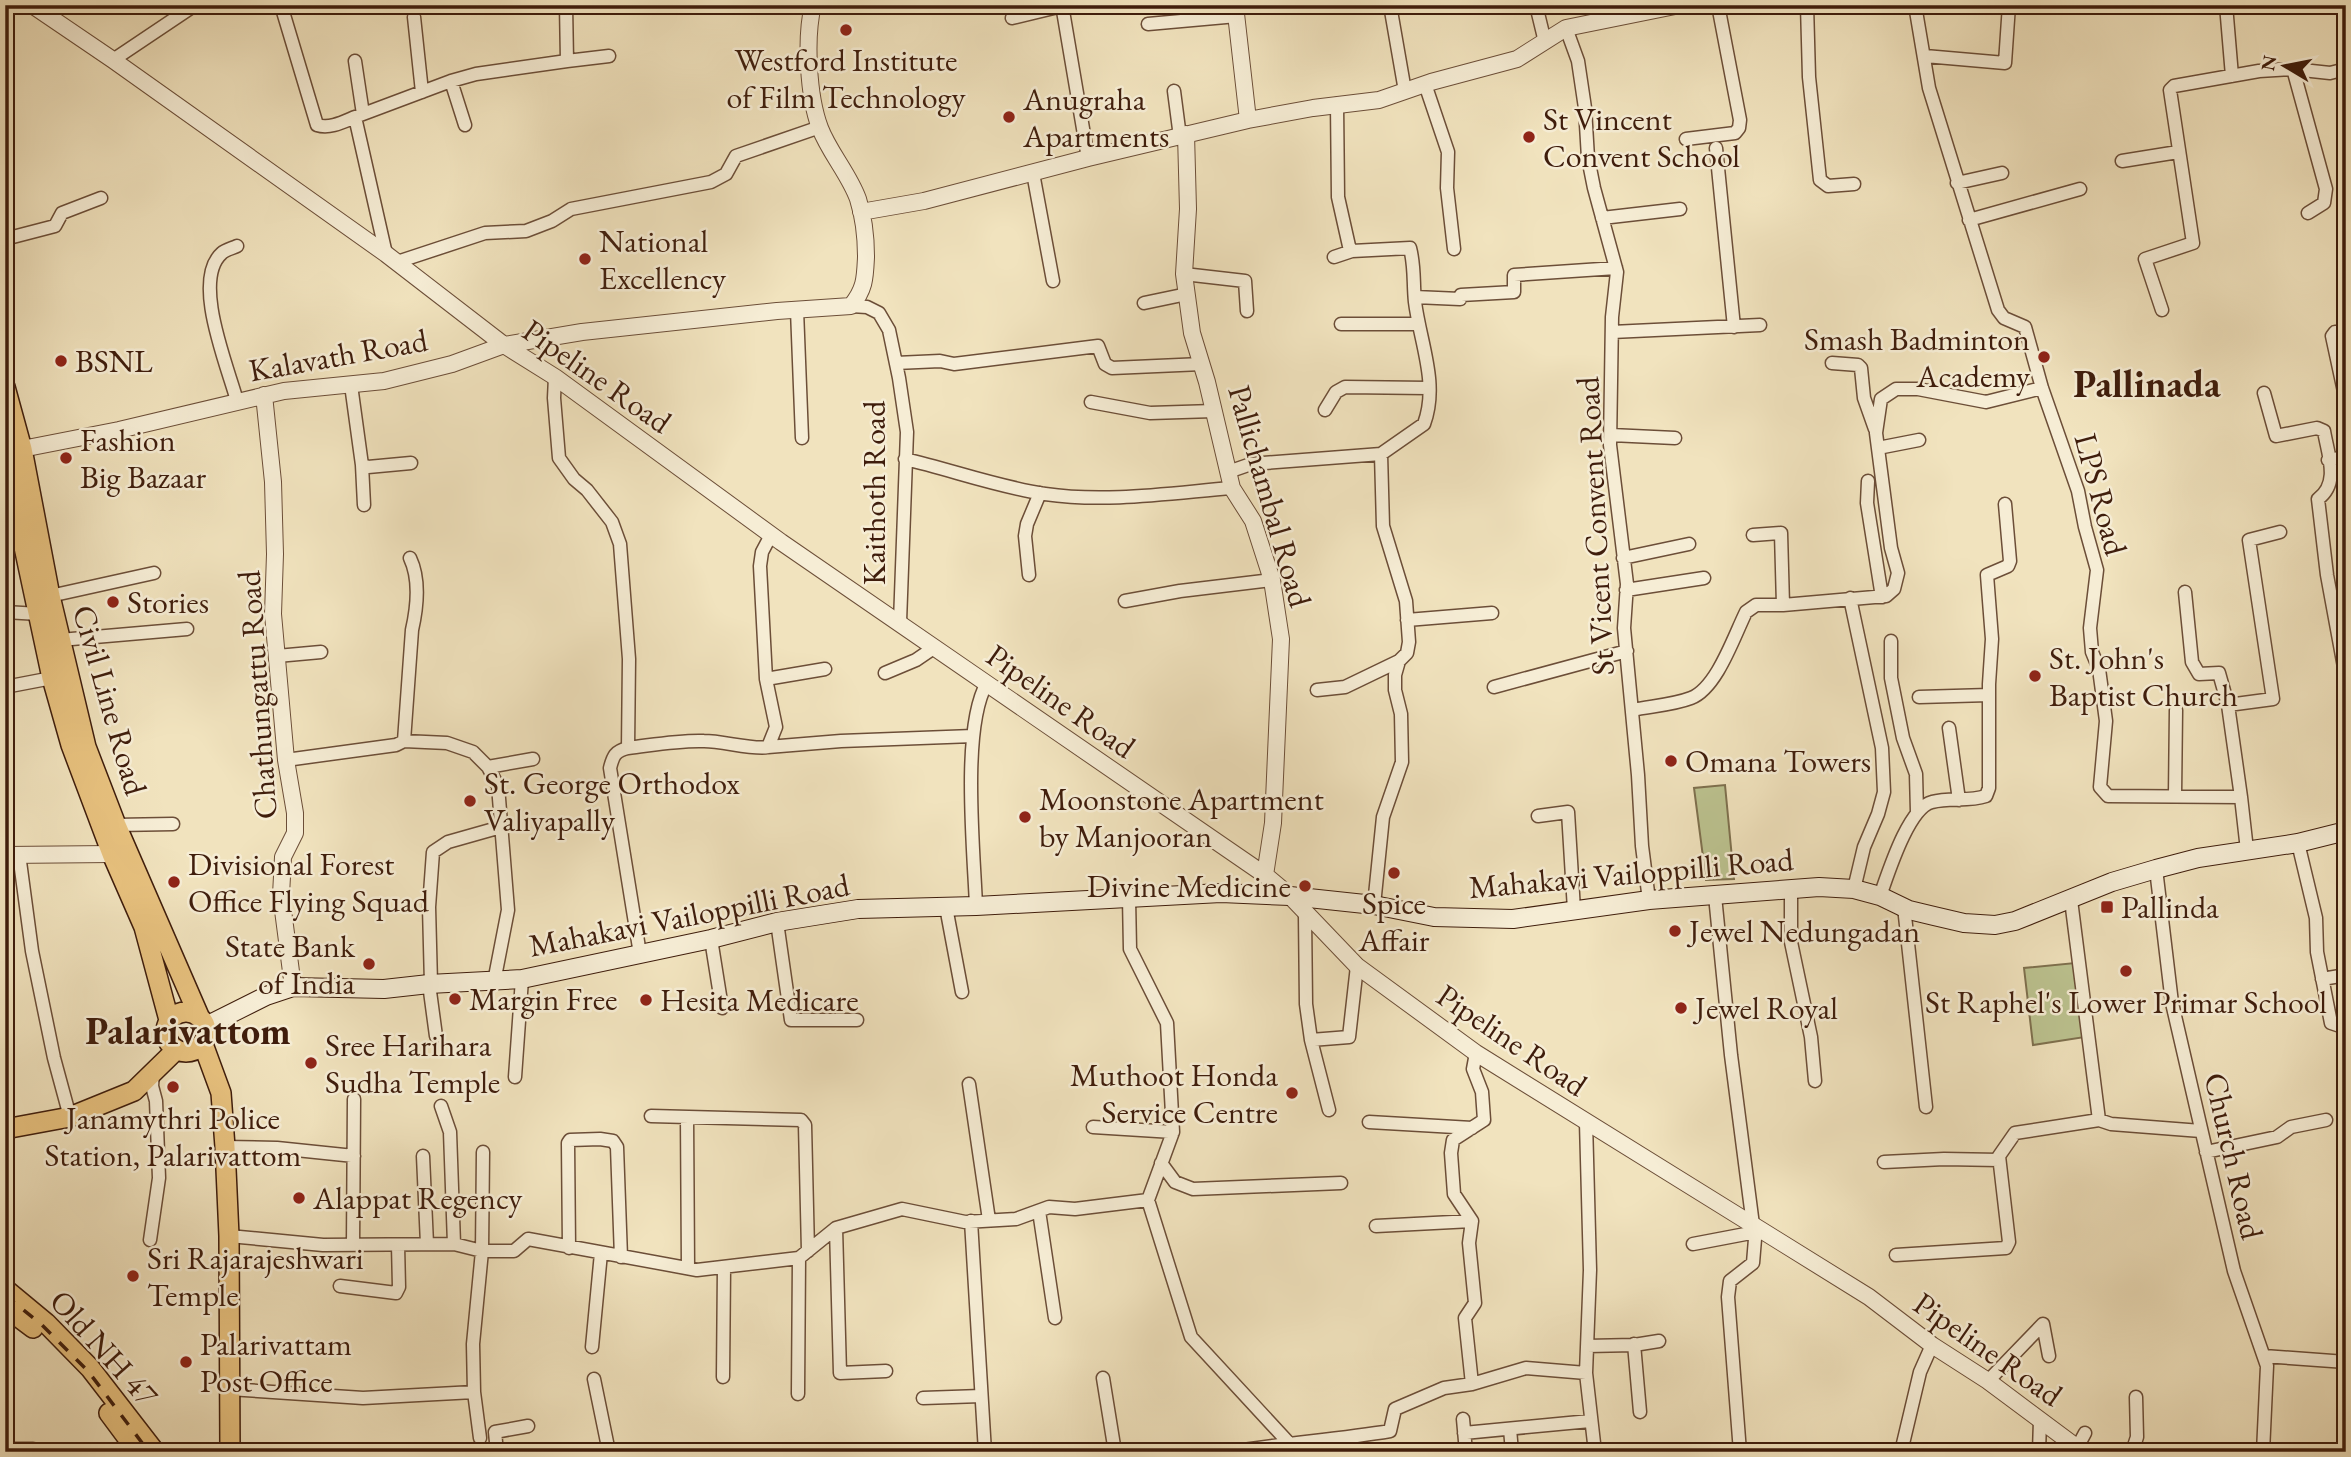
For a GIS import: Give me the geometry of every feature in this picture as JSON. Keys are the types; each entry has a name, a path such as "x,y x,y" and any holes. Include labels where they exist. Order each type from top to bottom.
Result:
{"main road":[{"name":"Civil Line Road","path":"5,387 14,454 34,557 38,614 52,678 71,745 112,853 144,927 169,1020"},
{"name":"Civil Line Road","path":"14,454 10,504 50,596 86,747 116,825 203,1028"},
{"name":"Mahakavi Vailoppilli Road","path":"203,1028 266,996 293,987 384,989 522,979 778,922 858,909 976,906 1222,893 1290,896 1457,918 1513,919 1649,900 1819,887 1854,889 1880,896 1904,907 1964,923 1995,925 2071,900 2112,882 2156,869 2198,858 2298,843 2346,831"},
{"path":"203,1028 195,1051 186,1053 176,1050 169,1043 166,1034 169,1020 178,1013 189,1011 203,1028 221,1093 229,1236 230,1452"},
{"path":"5,1129 71,1117 134,1091 176,1050"},
{"name":"Old NH 47","path":"5,1289 46,1323 90,1368 155,1452"},
{"name":"Old NH 47","path":"5,1307 35,1330 79,1375 138,1452"}],"street":[{"name":"Pipeline Road","path":"33,5 391,258 504,345 555,377 771,535 1265,875 1290,896 1305,915 1357,966 1476,1053 1869,1297 1932,1345 1988,1381 2040,1420 2082,1444"},
{"path":"113,60 195,5"},
{"path":"281,5 317,125 332,125 476,74 609,55"},
{"path":"566,5 567,61"},
{"path":"813,5 810,17 810,68 820,127 857,197 866,230 862,293 851,306"},
{"path":"1390,5 1405,91"},
{"path":"1536,5 1545,41"},
{"path":"861,212 924,201 1087,158 1248,120 1337,104 1379,100 1425,84 1517,59 1566,28 1680,5"},
{"path":"1686,139 1735,133 1739,128 1739,111 1718,5"},
{"path":"1807,5 1809,77 1820,180 1828,186 1854,184"},
{"name":"LPS Road","path":"1915,5 1929,88 1998,310 2004,318 2025,327 2042,388 2078,491 2096,570 2090,628 2106,721 2100,787 2108,796 2241,797"},
{"path":"1925,56 2005,64 2010,5"},
{"path":"2226,5 2232,76"},
{"path":"1012,18 1062,6 1087,158"},
{"path":"1148,24 1236,11 1248,120"},
{"path":"414,17 422,92"},
{"name":"St Vicent Convent Road","path":"1566,28 1578,61 1585,108 1588,158 1616,268 1612,332 1613,487 1626,590 1624,628 1649,900"},
{"path":"355,61 359,115 391,258 485,233 526,231 552,221 571,209 711,181 726,174 736,156 820,127"},
{"path":"2293,68 2326,189 2324,203 2308,213"},
{"path":"2162,310 2145,259 2193,243 2170,90 2174,86 2293,68 2330,73 2346,69"},
{"path":"451,81 465,125"},
{"path":"1425,84 1448,152 1447,188 1454,249"},
{"path":"1174,91 1183,136"},
{"path":"1337,104 1338,197 1352,251"},
{"name":"Pallichambal Road","path":"1183,136 1188,209 1184,274 1192,333 1230,480 1252,521 1272,580 1281,639 1273,823 1265,875"},
{"path":"1716,148 1734,327"},
{"path":"2122,161 2178,152"},
{"path":"1033,173 1053,281"},
{"path":"1958,183 2002,173"},
{"path":"1969,220 2080,189"},
{"path":"5,239 54,226 62,213 101,198"},
{"path":"1602,218 1680,209"},
{"path":"237,246 222,253 208,285 212,313 237,401"},
{"path":"905,458 1013,489 1123,497 1230,480 1251,464 1381,454 1424,424 1430,401 1429,362 1418,324 1416,279 1410,248 1352,251 1334,257"},
{"path":"1415,298 1460,299 1461,295 1514,292 1514,275 1616,268"},
{"path":"1184,274 1245,281 1247,311"},
{"path":"1143,303 1187,294"},
{"name":"Kalavath Road","path":"14,454 284,391 384,381 438,368 504,345 582,332 851,306"},
{"name":"Kaithoth Road","path":"851,306 867,307 879,313 889,330 907,432 900,622"},
{"path":"797,310 802,438"},
{"path":"1341,324 1418,324"},
{"path":"1612,332 1760,326"},
{"path":"2346,333 2337,332 2332,336 2346,401"},
{"path":"896,363 940,361 954,364 1098,345 1105,364 1112,368 1202,364"},
{"path":"1632,710 1690,699 1701,694 1712,682 1746,612 1756,605 1882,597 1894,589 1898,573 1891,548 1876,433 1864,398 1861,368 1858,365 1832,363"},
{"path":"555,377 559,458 612,522 620,544 629,659 628,748"},
{"path":"351,384 362,465 364,505"},
{"path":"1325,410 1336,392 1345,387 1428,388"},
{"path":"1876,433 1881,399 1896,389 1918,389 1986,402 2042,388"},
{"path":"2264,393 2276,436 2320,428 2324,431 2331,484 2327,493 2318,499 2327,575 2346,678"},
{"name":"Chathungattu Road","path":"264,395 273,482 273,614 286,760 295,813 295,833 283,857 281,895 293,987"},
{"path":"1091,402 1150,413 1214,411"},
{"path":"1611,435 1675,438"},
{"path":"1878,448 1919,440"},
{"path":"1317,690 1345,687 1399,661 1407,653 1409,642 1406,601 1383,526 1381,454"},
{"path":"2328,460 2346,457"},
{"path":"362,465 368,467 411,463"},
{"path":"1868,481 1867,503 1882,597"},
{"path":"1029,575 1025,536 1040,493"},
{"path":"1880,896 1898,849 1917,812 1929,802 1986,796 1989,788 1992,639 1987,575 2008,566 2010,561 2005,504"},
{"path":"1753,536 1781,533 1783,605"},
{"path":"2228,705 2273,699 2249,540 2280,533"},
{"path":"768,747 776,727 766,679 760,566 762,552 771,535"},
{"path":"1623,558 1689,544"},
{"path":"404,741 415,616 416,585 410,558"},
{"path":"50,596 154,573"},
{"path":"1626,590 1704,578"},
{"path":"1125,601 1180,591 1272,580"},
{"path":"2185,592 2192,662 2199,674 2220,673 2228,705 2247,850"},
{"path":"1850,598 1882,748 1884,792 1864,846 1854,889"},
{"path":"5,612 38,614"},
{"path":"1408,620 1492,613"},
{"path":"60,640 187,629"},
{"path":"1891,640 1891,678 1903,738 1916,774 1917,812"},
{"path":"884,673 916,660 935,647"},
{"path":"277,656 321,652"},
{"path":"1494,687 1627,652"},
{"path":"1374,905 1383,817 1402,762 1401,714 1395,691 1395,675 1399,661"},
{"path":"766,679 825,669"},
{"path":"5,687 52,678"},
{"path":"976,906 973,736 981,693 987,683"},
{"path":"1919,697 1989,695"},
{"path":"2175,796 2176,710"},
{"path":"1949,728 1959,800"},
{"path":"640,954 610,768 613,756 619,750 703,741 744,744 760,749 841,741 973,736"},
{"path":"286,760 396,745 404,741 447,743 473,752 488,767 498,786 508,910 494,982"},
{"path":"488,767 533,759"},
{"path":"1538,816 1568,812 1574,911"},
{"path":"116,825 173,824"},
{"path":"436,1036 430,984 429,907 433,852 448,842 501,827"},
{"path":"2298,843 2316,918 2317,951 2331,1023 2346,1028"},
{"path":"71,1117 54,1058 12,855 112,853"},
{"name":"Church Road","path":"2156,869 2172,1003 2234,1271 2267,1366 2263,1452"},
{"path":"1791,890 1791,942 1811,1037 1815,1081"},
{"path":"1715,895 1731,1055 1755,1228 1753,1263 1730,1281 1728,1297 1740,1452"},
{"path":"1129,898 1130,949 1167,1023 1172,1132 1148,1200 1191,1337 1290,1447"},
{"path":"2071,900 2099,1120"},
{"path":"946,907 962,992"},
{"path":"1904,907 1926,1107"},
{"path":"1305,915 1306,1004 1311,1040 1329,1110"},
{"path":"778,922 791,1020 857,1020"},
{"path":"711,939 722,1008"},
{"path":"1311,1040 1349,1037 1357,966"},
{"path":"2322,979 2346,975"},
{"path":"515,1077 522,979"},
{"path":"1472,1384 1465,1318 1475,1303 1470,1252 1472,1221 1454,1194 1451,1153 1453,1140 1483,1120 1482,1092 1473,1069 1476,1053"},
{"path":"150,1240 159,1178 153,1071"},
{"path":"969,1084 989,1220"},
{"path":"353,1245 354,1099"},
{"path":"441,1107 450,1132 454,1244"},
{"path":"651,1115 801,1120 806,1125 798,1394"},
{"path":"687,1117 688,1268"},
{"path":"1896,1255 2006,1248 2009,1242 1999,1156 2015,1133 2099,1120 2111,1124 2201,1131"},
{"path":"2206,1152 2277,1137 2291,1127 2326,1120"},
{"path":"1369,1122 1472,1128"},
{"path":"1586,1122 1590,1270 1586,1373 1595,1452"},
{"path":"1093,1127 1172,1132"},
{"path":"569,1248 568,1143 570,1140 613,1141 617,1147 621,1257"},
{"path":"225,1147 277,1147 354,1156"},
{"path":"480,1438 474,1392 473,1344 482,1251 483,1152"},
{"path":"423,1156 428,1244"},
{"path":"1884,1162 1999,1160"},
{"path":"1161,1163 1175,1182 1193,1189 1341,1183"},
{"path":"229,1236 323,1245 454,1244 482,1251 514,1251 528,1239 697,1270 804,1254 836,1228 902,1209 971,1221 1016,1219 1049,1208 1075,1209 1148,1200"},
{"path":"1039,1211 1055,1318"},
{"path":"971,1221 985,1452"},
{"path":"1376,1226 1472,1221"},
{"path":"836,1228 840,1373 886,1371"},
{"path":"1693,1244 1755,1228"},
{"path":"340,1286 396,1293 399,1287 398,1245"},
{"path":"592,1347 601,1254"},
{"path":"723,1377 724,1266"},
{"path":"1988,1381 2043,1324 2049,1356"},
{"path":"1587,1346 1634,1345 1659,1341"},
{"path":"1634,1345 1640,1412"},
{"path":"1901,1452 1920,1372 1932,1345"},
{"path":"2264,1356 2346,1362"},
{"path":"1230,1452 1290,1447 1390,1431 1395,1409 1444,1388 1472,1384 1526,1368 1586,1373"},
{"path":"1103,1378 1115,1452"},
{"path":"594,1379 609,1452"},
{"path":"229,1389 363,1398 474,1392"},
{"path":"923,1398 981,1396"},
{"path":"2132,1452 2137,1437 2136,1397"},
{"path":"2039,1452 2040,1420"},
{"path":"1466,1452 1464,1426 1510,1429 1590,1421"},
{"path":"497,1452 495,1432 528,1426"},
{"path":"1510,1429 1512,1452"},
{"path":"5,1448 33,1449"}],"green space":[{"path":"1725,785 1734,879 1706,880 1694,788"},
{"path":"2075,963 2085,1037 2033,1045 2024,968"}],"railway":[{"path":"5,1295 42,1325 88,1371 149,1452"}],"place":[{"name":"Westford Institute of Film Technology","path":"846,30"},
{"name":"Anugraha Apartments","path":"1009,117"},
{"name":"St Vincent Convent School","path":"1529,137"},
{"name":"National Excellency","path":"585,259"},
{"name":"Smash Badminton Academy","path":"2044,357"},
{"name":"BSNL","path":"61,361"},
{"name":"Fashion Big Bazaar","path":"66,458"},
{"name":"Stories","path":"113,602"},
{"name":"St. John's Baptist Church","path":"2035,676"},
{"name":"Omana Towers","path":"1671,761"},
{"name":"St. George Orthodox Valiyapally","path":"470,801"},
{"name":"Moonstone Apartment by Manjooran","path":"1025,817"},
{"name":"Spice Affair","path":"1394,873"},
{"name":"Divisional Forest Office Flying Squad","path":"174,882"},
{"name":"Divine Medicine","path":"1305,886"},
{"name":"Pallinda","path":"2107,907"},
{"name":"Jewel Nedungadan","path":"1675,931"},
{"name":"State Bank of India","path":"369,964"},
{"name":"St Raphel's Lower Primar School","path":"2126,971"},
{"name":"Margin Free","path":"455,999"},
{"name":"Hesita Medicare","path":"646,1000"},
{"name":"Jewel Royal","path":"1681,1008"},
{"name":"Sree Harihara Sudha Temple","path":"311,1063"},
{"name":"Janamythri Police Station, Palarivattom","path":"173,1087"},
{"name":"Muthoot Honda Service Centre","path":"1292,1093"},
{"name":"Alappat Regency","path":"299,1198"},
{"name":"Sri Rajarajeshwari Temple","path":"133,1276"},
{"name":"Palarivattam Post Office","path":"186,1362"}],"district":[{"name":"Pallinada","path":"2147,383"},
{"name":"Palarivattom","path":"188,1030"}]}
